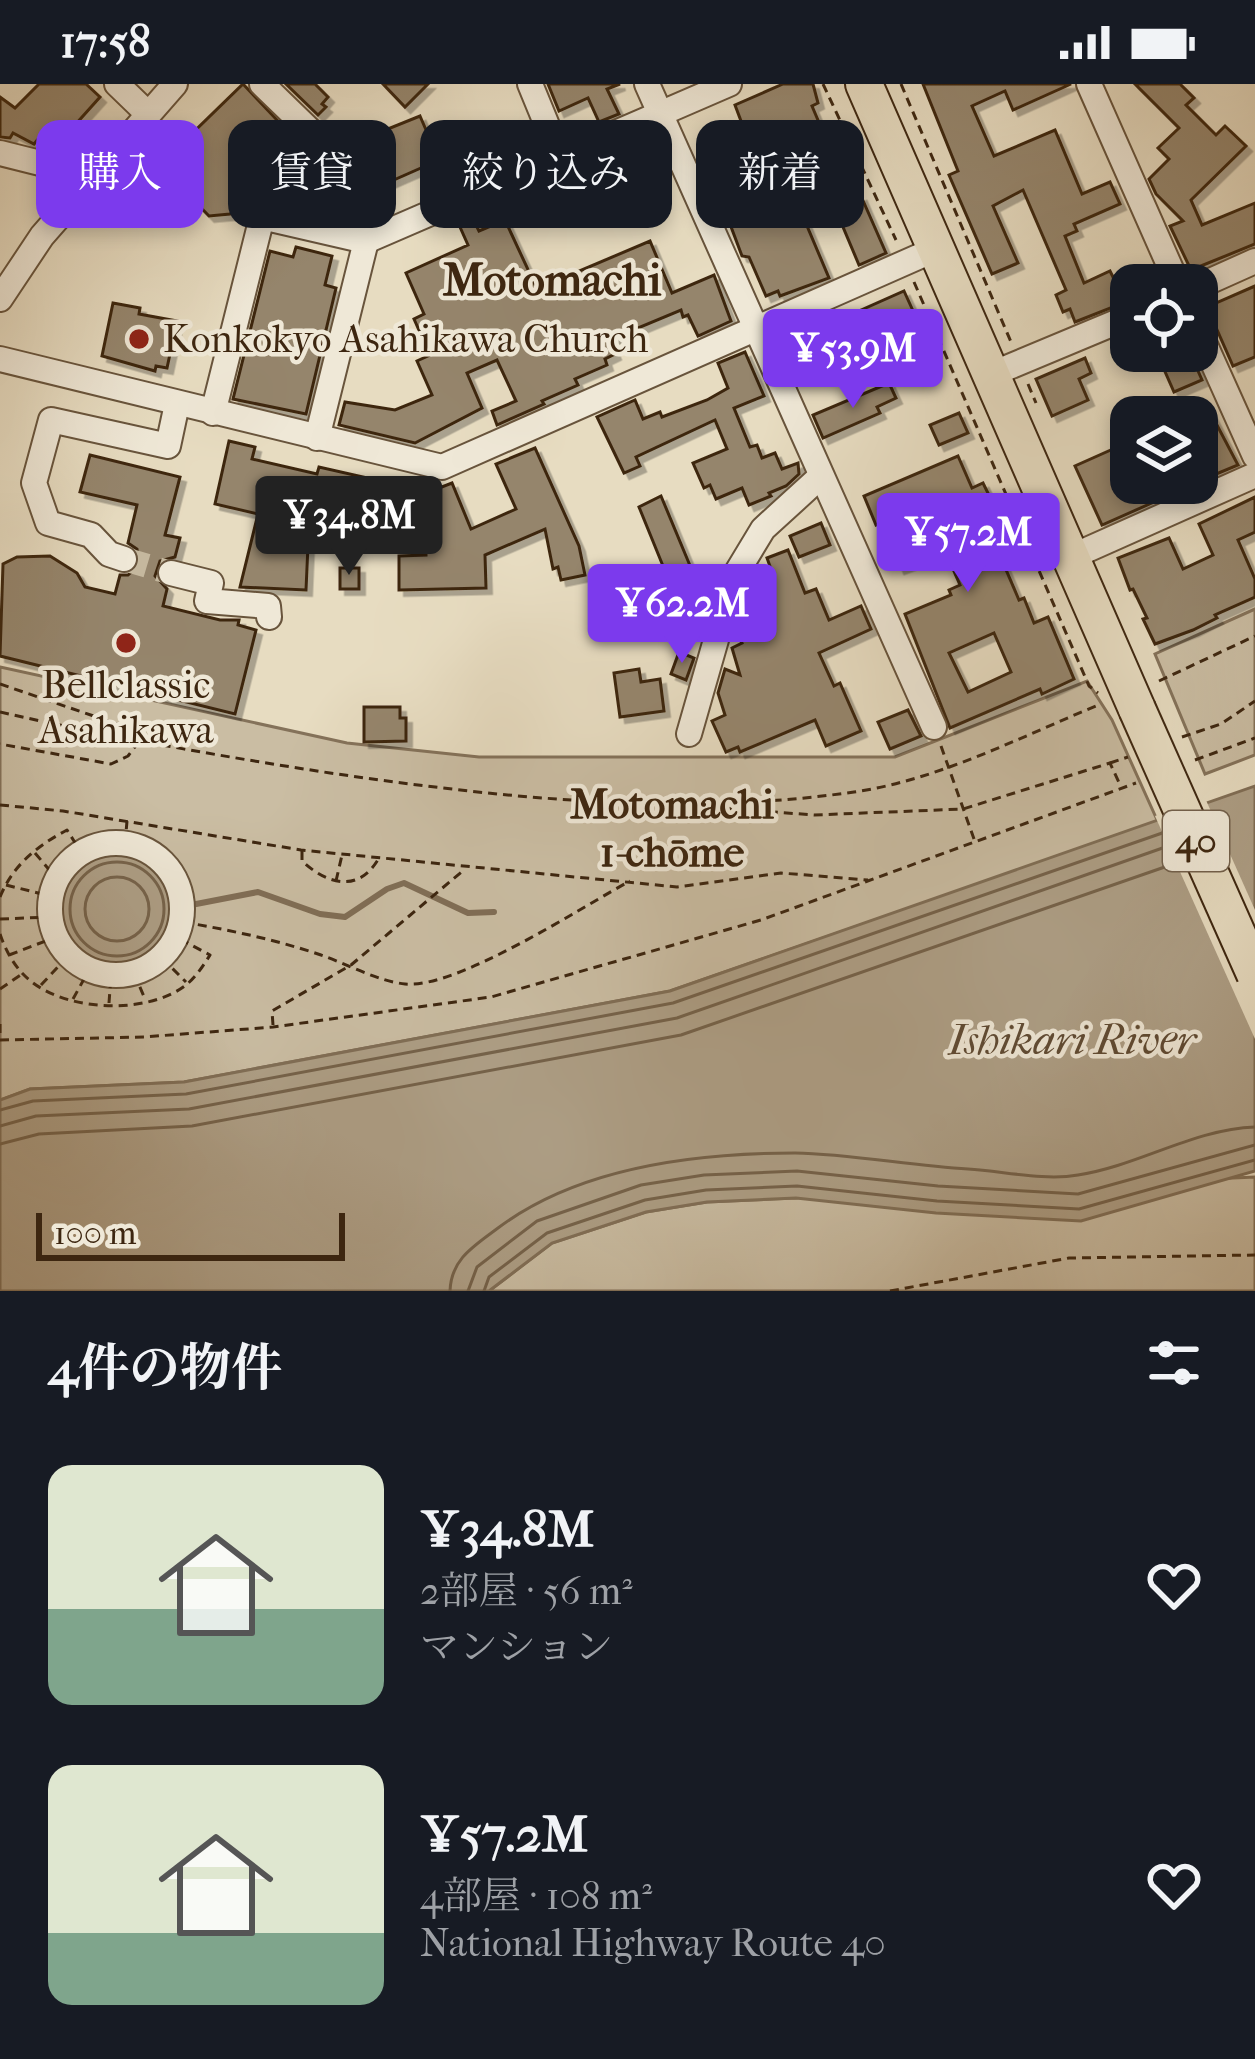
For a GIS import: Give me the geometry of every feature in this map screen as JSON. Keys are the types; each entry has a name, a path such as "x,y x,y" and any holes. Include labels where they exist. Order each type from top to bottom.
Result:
{"highway":[{"name":"40","path":"864,84 921,256 992,374 1255,974"}],"street":[{"path":"117,84 147,113"},
{"path":"141,120 176,84"},
{"path":"262,84 324,144 367,241 317,438"},
{"path":"530,84 545,120"},
{"path":"647,84 936,733"},
{"path":"646,120 729,84"},
{"path":"1089,84 1169,264"},
{"path":"0,154 36,163"},
{"path":"213,413 262,217 367,241 420,218"},
{"path":"0,299 48,228"},
{"path":"0,359 442,467 921,256"},
{"path":"1218,278 1255,261"},
{"path":"992,374 1110,325"},
{"path":"1217,372 1255,456"},
{"path":"124,559 109,554 91,535 49,523 34,483 51,420 168,446 177,404"},
{"path":"1072,556 1255,475"},
{"path":"689,734 734,577 764,529 821,476"},
{"path":"171,573 211,583 207,601 268,606 269,617"},
{"path":"126,832 167,866 182,897 174,939 77,938 81,852 126,832"}],"path":[{"path":"824,84 921,256 1089,686 1133,698"},
{"path":"700,806 858,791 948,766 1133,698 1255,636"},
{"path":"0,684 120,725 131,731 136,743"},
{"path":"1177,740 1221,724 1255,701"},
{"path":"0,712 136,743 463,793 814,815 963,808 1132,755"},
{"path":"936,733 975,842"},
{"path":"0,744 112,764 128,755 136,743"},
{"path":"0,1024 0,1040 145,1037 274,1027 491,997 761,920 1121,788 1110,763"},
{"path":"0,806 126,832 677,886 781,873 874,880"},
{"path":"0,897 34,851 67,830 81,852"},
{"path":"302,850 302,861 317,875 336,883 358,880 371,872 379,858"},
{"path":"34,851 109,1004"},
{"path":"336,883 342,854"},
{"path":"274,1027 272,1011 351,965 468,867"},
{"path":"174,939 266,937 399,983 436,981 632,880"},
{"path":"5,885 77,938 147,1002"},
{"path":"0,919 77,938"},
{"path":"0,934 22,974 40,986 73,999 109,1004 147,1002 188,984 210,955 174,939"},
{"path":"9,956 77,938"},
{"path":"40,986 77,938"},
{"path":"73,999 77,938"},
{"path":"174,939 188,984"},
{"path":"0,989 22,974"},
{"path":"890,1291 1069,1258 1255,1255"}],"shaded area":[{"path":"1255,609 1255,755 1205,774 1155,654"},
{"path":"0,667 347,743 479,757 895,757 1087,681 1112,720 1158,822 670,991 184,1082 30,1089 0,1100"},
{"path":"1255,1177 1255,1291 489,1291 552,1243 646,1212 707,1202"}],"water":[{"name":"Ishikari River","path":"1255,786 1255,1171 1081,1221 936,1213 796,1198 707,1202 646,1212 552,1243 489,1291 0,1291 0,1100 30,1089 184,1082 670,991"},
{"path":"117,850 140,854 159,867 172,886 176,909 172,932 159,951 140,964 117,968 94,964 75,951 62,932 58,909 62,886 75,867 94,854"}],"pier":[{"path":"1205,798 1255,910 1255,1039 1155,816"}],"building":[{"path":"39,84 86,84 100,97 79,120 36,120 34,144 13,133 10,138 0,137 0,97 15,108"},
{"path":"243,84 277,120 228,120 228,214 209,216 204,211 204,122"},
{"path":"286,84 315,84 328,97 322,104 326,107 318,115"},
{"path":"383,84 428,84 405,107"},
{"path":"548,84 620,84 607,89 619,114 598,120 588,98 559,111"},
{"path":"783,84 813,84 818,103 812,106 818,120 741,120 735,105"},
{"path":"923,84 1071,84 1013,110 1005,91 972,106 994,156 1055,130 1082,194 1110,182 1120,204 1074,224 1077,231 1065,236 1084,283 1110,271 1110,308 1075,322 1070,309 1063,312 1056,295 1066,290 1023,190 993,206 1018,263 992,274 949,175 958,171"},
{"path":"1135,84 1180,84 1194,98 1186,105 1216,135 1225,126 1246,146 1191,200 1202,225 1255,203 1255,244 1206,264 1188,264 1170,226 1183,221 1156,194 1149,179 1169,159 1158,148 1179,128"},
{"path":"420,116 422,120 420,168 396,179 396,126"},
{"path":"864,203 886,253 859,265 843,228 864,228"},
{"path":"460,228 509,228 537,289 650,241 672,293 714,275 731,321 698,336 681,310 609,340 615,354 605,359 607,365 575,379 578,385 542,401 544,404 497,425 492,411 516,401 497,360 467,373 482,408 415,443 339,425 345,402 395,410 432,395 417,361 430,355 414,319 424,314 406,273 468,245"},
{"path":"732,228 808,228 829,278 780,296 778,291 766,296 749,257 742,256"},
{"path":"296,247 332,256 325,285 336,288 306,414 233,399 270,251 293,257"},
{"path":"1255,286 1255,357 1233,366 1218,332 1218,302"},
{"path":"904,291 929,346 901,358 893,341 865,352 850,315"},
{"name":"Konkokyo Asahikawa Church","path":"113,303 177,321 167,368 156,366 155,371 102,356"},
{"path":"745,352 764,396 734,408 750,447 757,445 762,458 775,453 782,469 798,463 799,474 771,496 749,505 742,488 716,499 710,485 704,488 693,463 727,449 715,420 636,457 640,466 624,473 597,417 635,400 643,419 707,400 728,388 718,363"},
{"path":"1085,358 1091,373 1079,379 1088,400 1052,416 1036,379"},
{"path":"1165,372 1198,372 1202,380 1174,392"},
{"path":"889,383 896,398 877,407 880,413 823,438 813,415"},
{"path":"959,413 968,433 939,445 930,425"},
{"path":"1218,427 1238,465 1218,473"},
{"path":"229,441 255,447 252,459 317,474 319,467 429,492 452,483 471,529 516,509 496,464 535,448 579,546 585,575 561,580 558,567 553,569 545,529 485,555 486,588 399,590 399,556 426,555 425,526 310,500 306,590 240,587 258,514 215,504"},
{"path":"1110,450 1110,504 1150,504 1102,525 1075,466"},
{"name":"Bellclassic Asahikawa","path":"90,455 180,477 165,535 180,538 175,557 160,561 155,576 167,589 163,606 239,620 238,625 256,630 235,714 0,656 3,564 17,557 50,556 77,573 85,587 115,594 120,575 128,575 139,565 137,549 128,543 137,505 80,492"},
{"path":"958,456 972,488 983,483 1017,552 1001,558 1019,600 1024,598 1034,623 1048,617 1074,679 950,728 905,614 951,595 949,590 960,585 945,551 899,568 864,496","holes":["994,633 1011,672 968,692 949,653"]},
{"path":"661,496 696,580 697,612 687,613 688,624 653,626 652,594 674,593 639,507"},
{"path":"1255,497 1255,532 1238,540 1255,579 1255,597 1155,644 1118,558 1169,538 1183,569 1213,555 1199,524"},
{"path":"821,523 830,545 799,557 790,536"},
{"path":"788,550 805,593 816,589 829,620 861,606 871,629 819,653 834,686 840,683 861,731 826,746 815,720 740,752 738,747 726,752 712,721 725,715 718,693 725,669 740,675 732,648 742,643 736,630 741,614 772,600 763,575 772,572 767,558"},
{"path":"340,568 359,568 359,589 340,589"},
{"path":"679,652 694,658 686,680 671,674"},
{"path":"639,669 641,682 660,679 664,711 620,717 614,673"},
{"path":"364,707 400,707 400,718 406,718 406,741 364,742"},
{"path":"908,710 921,736 890,749 878,722"}],"waterway":[{"path":"191,905 258,892 320,914 345,917 404,883 468,913 494,912"}],"tunnel":[{"path":"124,559 171,573"}],"place":[{"name":"Konkokyo Asahikawa Church","path":"139,339"},
{"name":"Bellclassic Asahikawa","path":"126,643"}],"district":[{"name":"Motomachi","path":"552,280"},
{"name":"Motomachi 1-chōme","path":"672,828"}]}
